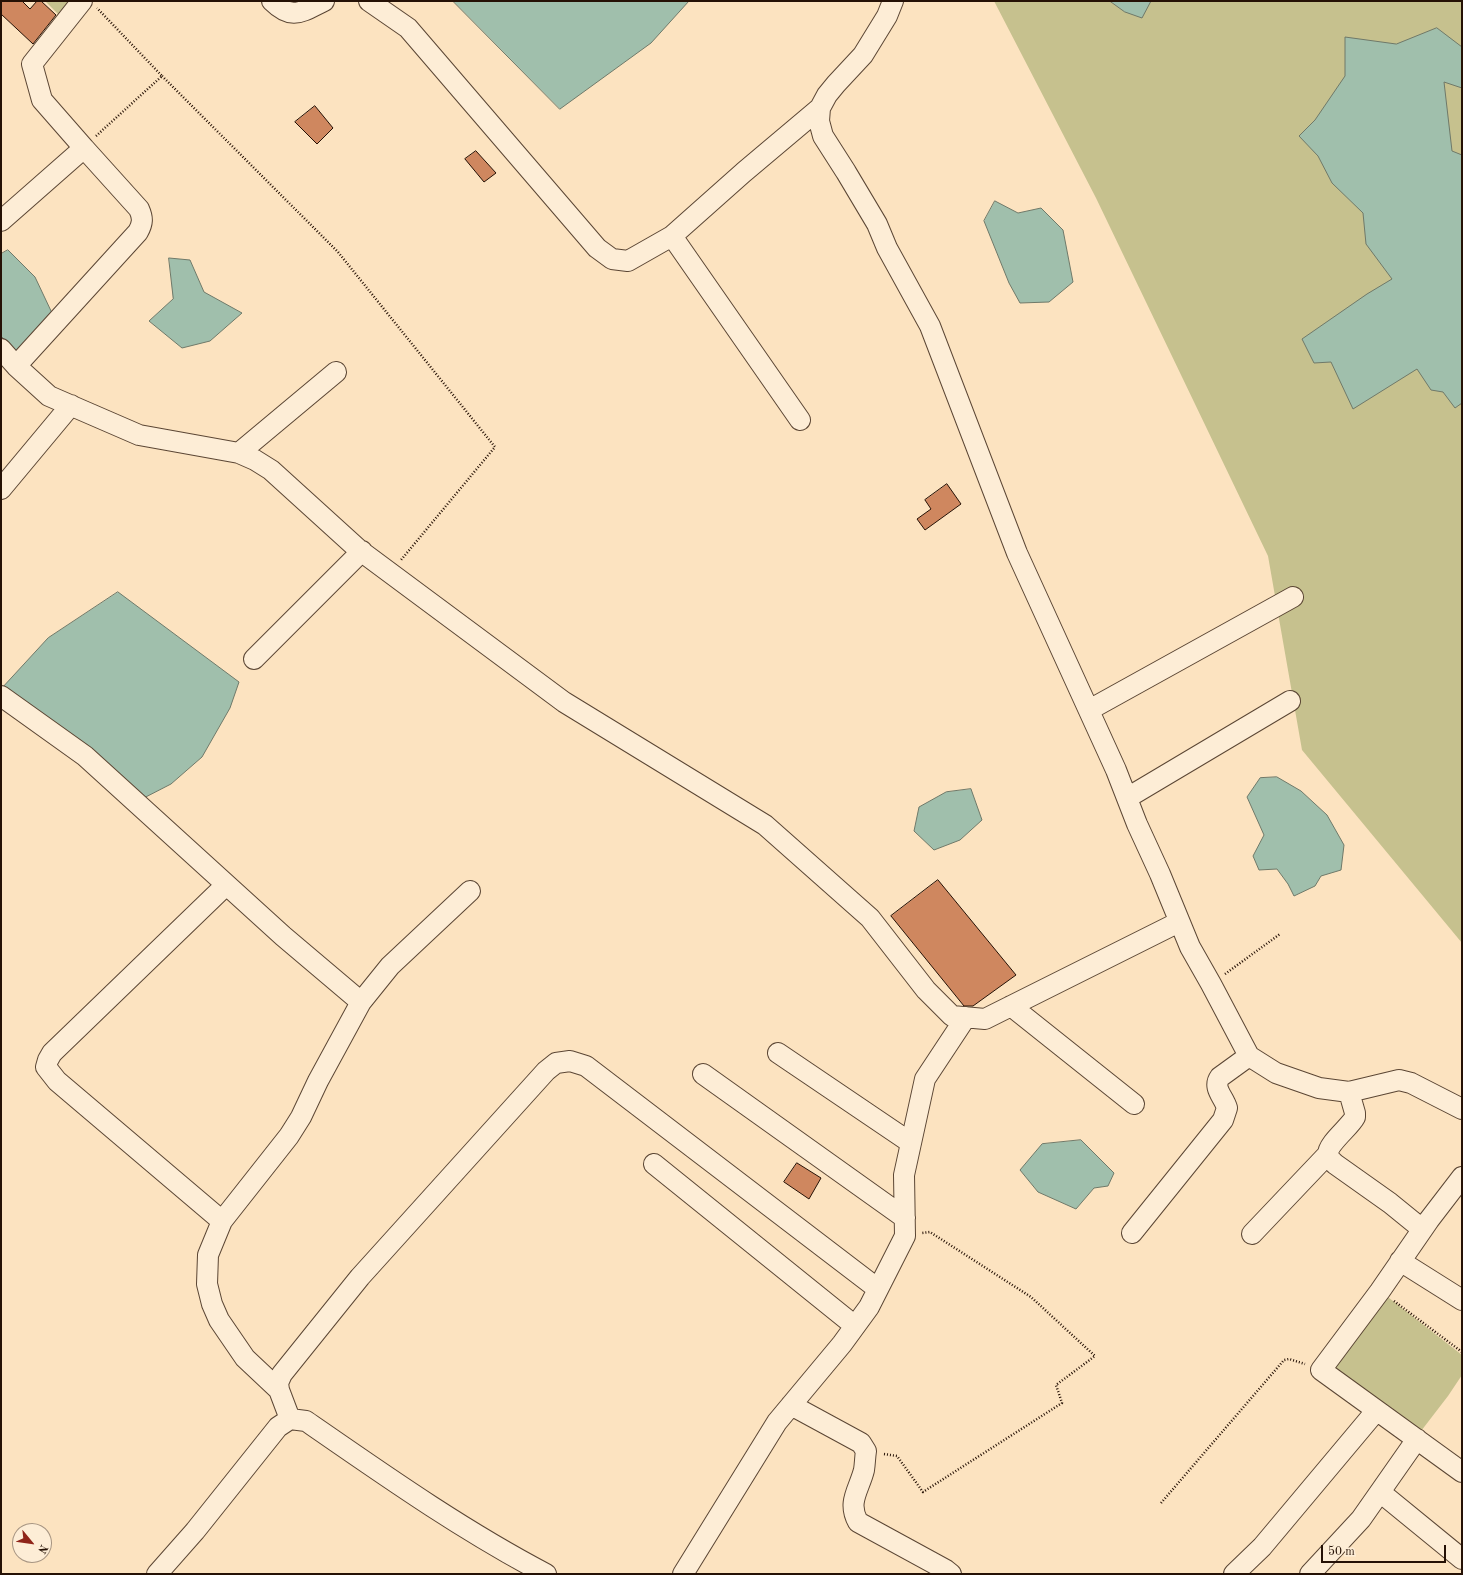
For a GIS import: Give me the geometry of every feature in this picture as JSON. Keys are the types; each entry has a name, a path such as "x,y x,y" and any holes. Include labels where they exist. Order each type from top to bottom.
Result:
{"street":[{"path":"272,1 280,9 289,14 301,13 324,1"},
{"path":"369,1 408,28 597,248 612,259 628,261 672,236 820,108 827,95 863,55 886,16 892,1"},
{"path":"16,366 142,226 143,217 139,209 42,100 32,64 89,4"},
{"path":"820,108 819,121 823,136 877,224 887,248 930,326 1017,553 1089,710 1190,947 1249,1056 1276,1073 1320,1088 1349,1092 1399,1080 1411,1083 1462,1109"},
{"path":"1,221 84,148"},
{"path":"672,236 800,420"},
{"path":"1,349 16,366 49,396 71,406 139,435 240,453 271,470 362,551 564,702 765,825 870,918 926,990 952,1016 985,1019 1179,922"},
{"path":"240,453 336,372"},
{"path":"1,489 71,406"},
{"path":"254,659 362,551"},
{"path":"1089,710 1293,597"},
{"path":"1,696 85,756 283,936 361,1002"},
{"path":"1127,798 1290,700"},
{"path":"222,1221 57,1081 46,1067 52,1054 226,885"},
{"path":"279,1390 245,1358 219,1320 212,1304 207,1284 208,1255 222,1221 289,1136 301,1117 318,1081 361,1002 390,966 470,890"},
{"path":"1011,1006 1134,1104"},
{"path":"683,1574 777,1422 842,1344 869,1307 905,1227 904,1175 925,1078 966,1017"},
{"path":"778,1053 911,1143"},
{"path":"1132,1233 1223,1120 1228,1108 1216,1086 1217,1081 1220,1077 1249,1056"},
{"path":"290,1419 279,1390 278,1383 282,1374 360,1277 546,1072 556,1063 570,1061 586,1066 878,1289"},
{"path":"703,1074 905,1227"},
{"path":"1252,1234 1328,1154 1332,1145 1355,1117 1356,1113 1349,1092"},
{"path":"1328,1154 1330,1159 1335,1164 1390,1203 1422,1229"},
{"path":"654,1164 855,1326"},
{"path":"1462,1177 1422,1229 1380,1291 1321,1370 1462,1472"},
{"path":"1400,1261 1462,1300"},
{"path":"791,1405 861,1443 866,1451 864,1469 853,1504 854,1514 858,1522 951,1574"},
{"path":"1234,1574 1262,1547 1376,1411"},
{"path":"157,1574 195,1531 273,1432 290,1419 306,1421 410,1492 513,1557 546,1574"},
{"path":"1310,1574 1361,1519 1417,1439"},
{"path":"1380,1492 1462,1559"}],"path":[{"path":"89,4 338,252 495,447 390,573"},
{"path":"84,148 162,76"},
{"path":"1211,984 1280,934"},
{"path":"866,1451 897,1456 923,1492 1062,1403 1056,1385 1095,1356 1031,1297 930,1232 905,1227"},
{"path":"1380,1291 1462,1352"},
{"path":"1161,1503 1284,1360 1289,1359 1321,1370"}],"shaded area":[{"path":"45,1 77,1 63,19"},
{"path":"453,1 689,1 651,43 560,109"},
{"path":"994,1 1462,1 1462,943 1302,750 1268,556 1096,198"},
{"path":"1110,1 1151,1 1142,18 1125,12"},
{"path":"1437,28 1462,47 1462,88 1444,82 1452,151 1462,155 1462,403 1455,408 1443,392 1431,390 1417,369 1353,409 1331,362 1314,363 1302,339 1367,294 1392,279 1366,244 1363,213 1332,183 1318,156 1299,136 1315,120 1345,76 1345,37 1396,44"},
{"path":"995,201 1018,213 1041,208 1063,230 1073,282 1049,302 1020,303 1009,283 984,221"},
{"path":"8,250 35,277 52,313 17,353 1,336 1,254"},
{"path":"169,258 190,260 204,292 242,313 210,341 182,348 149,321 173,299"},
{"path":"118,592 239,682 230,708 202,757 171,784 136,802 1,689 48,638"},
{"path":"1277,777 1301,791 1327,815 1344,845 1341,870 1321,876 1315,886 1294,896 1288,884 1277,869 1259,870 1253,856 1264,835 1247,797 1260,778"},
{"path":"971,789 982,820 960,840 934,850 914,831 919,807 946,792"},
{"path":"1081,1140 1114,1173 1108,1186 1094,1188 1076,1209 1038,1192 1020,1170 1042,1144"},
{"path":"1384,1294 1462,1355 1462,1375 1418,1435 1319,1367"}],"building":[{"path":"1,1 22,1 30,9 37,1 41,1 56,15 33,44 1,14"},
{"path":"315,106 333,128 317,144 295,122"},
{"path":"476,151 496,173 484,182 465,159"},
{"path":"947,484 961,504 925,530 917,519 931,509 925,500"},
{"path":"938,880 1016,975 973,1006 964,1006 891,916"},
{"path":"797,1163 821,1178 809,1199 784,1182"}]}
